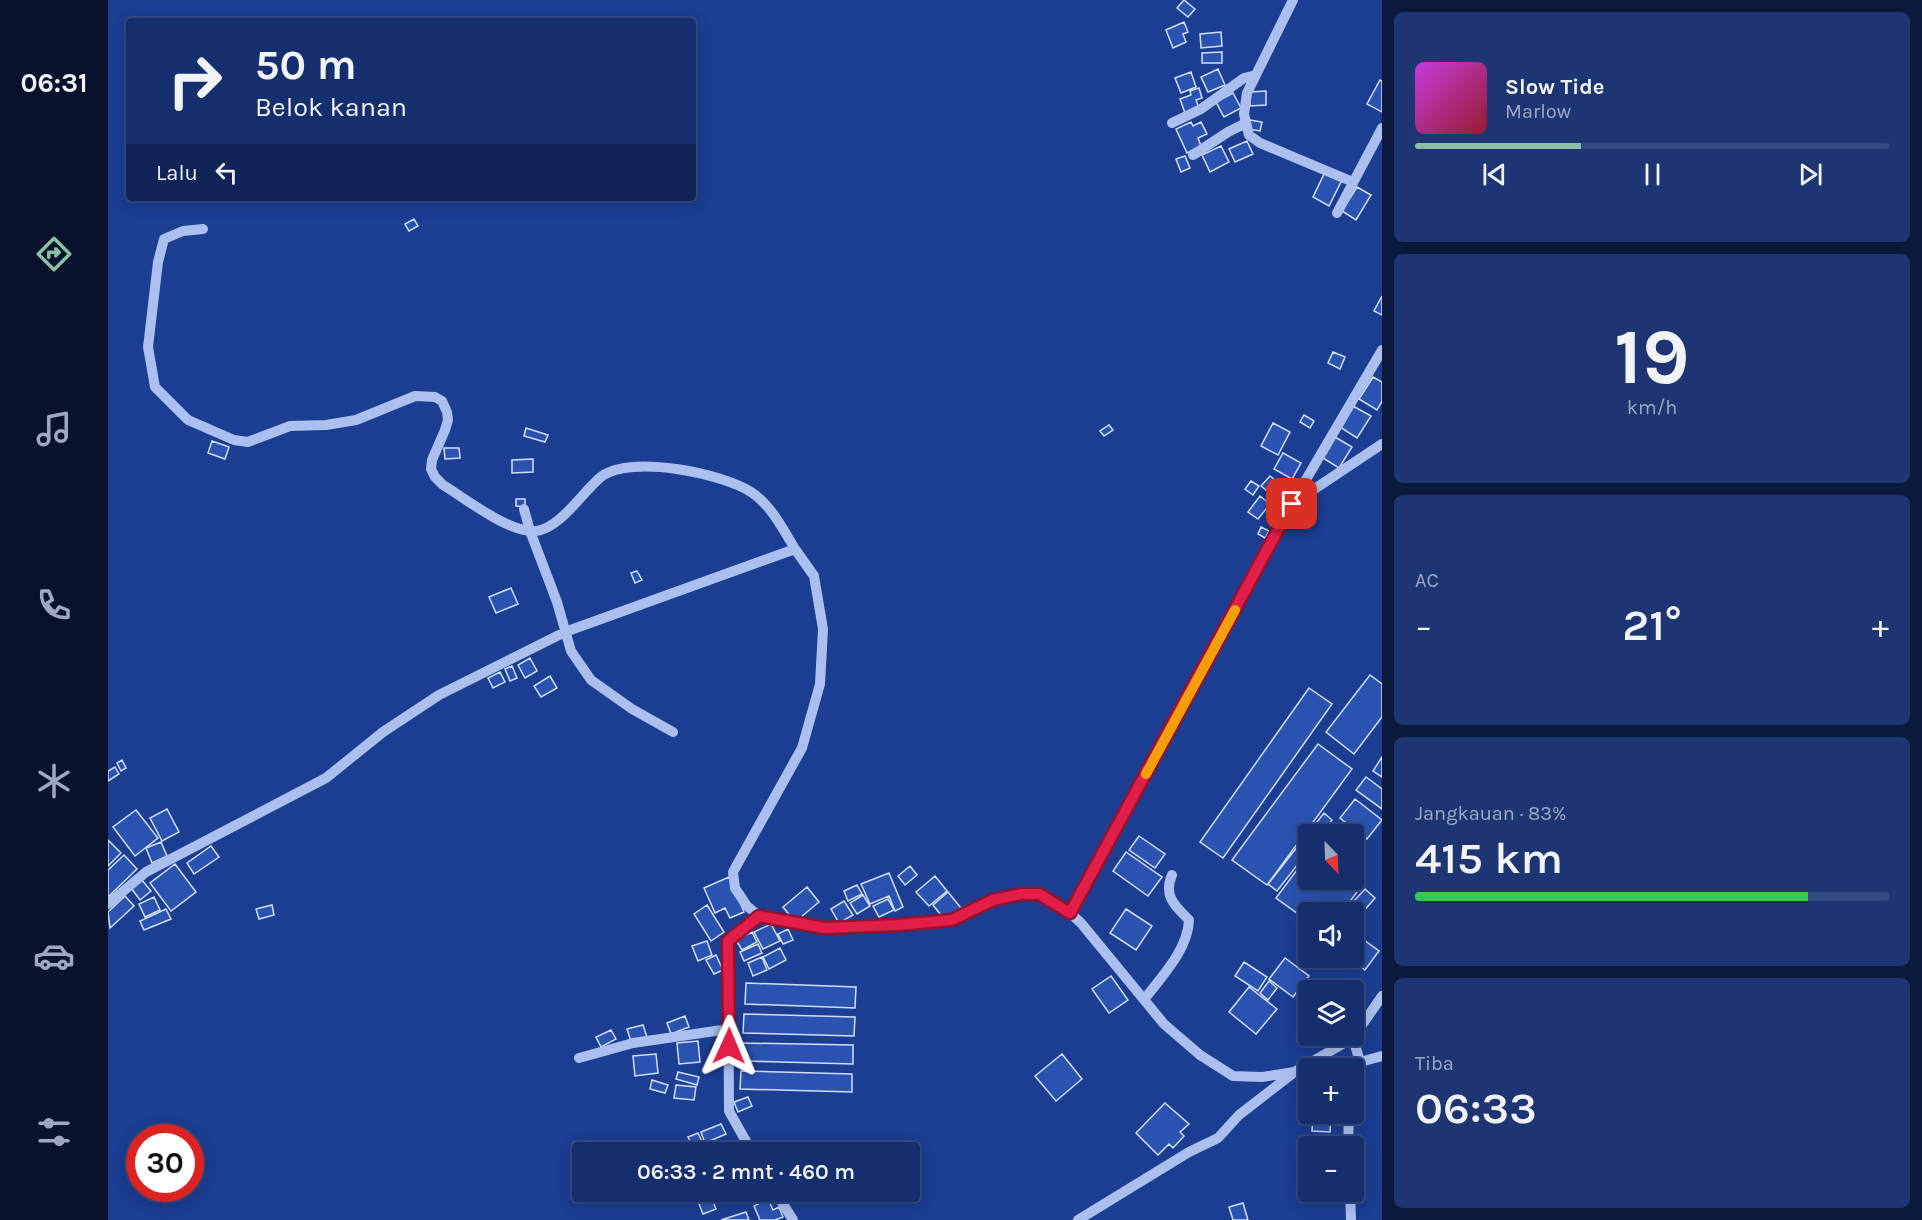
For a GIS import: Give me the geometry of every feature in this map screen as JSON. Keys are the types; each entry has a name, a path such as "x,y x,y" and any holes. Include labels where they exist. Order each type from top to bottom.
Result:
{"street":[{"path":"1293,0 1247,93 1245,104 1248,135 1260,143 1353,182"},
{"path":"1172,123 1201,109 1244,78 1256,75"},
{"path":"1193,155 1246,123"},
{"path":"1337,213 1382,128"},
{"path":"203,229 183,231 164,239 158,262 148,347 155,387 188,420 234,440 248,442 290,426 326,425 356,420 415,396 435,397 442,401 448,420 432,460 435,477 443,485 504,522 530,531 547,528 592,485 611,471 637,466 719,477 752,493 765,504 813,576 823,629 820,684 802,748 733,872 735,888 747,906 759,916 825,928 898,925 952,920 993,900 1021,894 1039,894 1070,913 1164,1024 1200,1054 1233,1076 1262,1077 1294,1072"},
{"path":"1070,913 1292,504 1382,350"},
{"path":"1292,504 1382,444"},
{"path":"524,509 571,651 591,680 632,709 673,732"},
{"path":"108,904 147,872 326,778 383,732 439,695 565,632 795,549"},
{"path":"1144,1000 1180,950 1188,931 1188,920 1169,898 1169,882 1172,875"},
{"path":"746,1142 729,1111 727,1081 728,941 759,916"},
{"path":"1364,1022 1382,996"},
{"path":"579,1058 633,1043 729,1029"},
{"path":"1078,1220 1189,1152 1218,1138 1239,1115 1294,1072 1339,1046"},
{"path":"1364,1063 1382,1056"},
{"path":"782,1202 793,1220"},
{"path":"1350,1202 1351,1220"}],"building":[{"path":"1184,0 1195,9 1188,17 1177,8"},
{"path":"1184,22 1188,32 1183,34 1186,42 1173,48 1166,30"},
{"path":"1221,32 1222,46 1201,48 1200,34"},
{"path":"1222,52 1222,63 1202,63 1202,53"},
{"path":"1218,69 1225,85 1208,92 1201,77"},
{"path":"1191,72 1196,87 1181,93 1175,78"},
{"path":"1380,80 1382,81 1382,112 1367,104"},
{"path":"1199,88 1202,98 1196,100 1199,108 1185,113 1180,99 1191,95 1190,91"},
{"path":"1266,91 1266,105 1250,106 1250,92"},
{"path":"1233,93 1241,108 1224,117 1216,102"},
{"path":"1250,120 1262,122 1260,131 1248,129"},
{"path":"1191,122 1193,126 1201,122 1207,134 1198,138 1201,146 1187,153 1176,129"},
{"path":"1247,141 1253,154 1235,162 1229,149"},
{"path":"1221,146 1229,162 1210,172 1202,155"},
{"path":"1185,156 1190,168 1181,172 1176,159"},
{"path":"1325,172 1342,180 1329,206 1313,197"},
{"path":"1357,187 1371,195 1356,220 1342,211"},
{"path":"414,219 418,226 409,231 405,224"},
{"path":"1382,296 1382,315 1374,311"},
{"path":"1333,352 1345,357 1340,369 1328,363"},
{"path":"1373,377 1382,382 1382,401 1377,410 1359,399"},
{"path":"1353,406 1371,416 1357,438 1340,427"},
{"path":"1304,415 1314,421 1310,428 1300,422"},
{"path":"1273,423 1290,432 1278,455 1261,446"},
{"path":"1109,425 1113,430 1104,436 1100,431"},
{"path":"526,428 548,435 545,442 524,436"},
{"path":"1335,437 1352,447 1339,468 1323,458"},
{"path":"212,441 229,447 225,459 208,453"},
{"path":"444,448 459,448 460,458 445,459"},
{"path":"1283,453 1301,463 1292,479 1274,469"},
{"path":"533,459 533,472 512,473 512,460"},
{"path":"1270,476 1283,486 1274,497 1261,486"},
{"path":"1251,481 1259,486 1253,495 1245,489"},
{"path":"1260,496 1270,504 1258,519 1248,512"},
{"path":"516,499 525,499 525,507 516,506"},
{"path":"1261,527 1269,531 1265,538 1258,534"},
{"path":"637,571 642,580 635,583 631,573"},
{"path":"511,588 518,604 496,613 489,597"},
{"path":"530,658 537,671 525,678 518,665"},
{"path":"512,666 517,678 510,681 505,669"},
{"path":"500,672 505,682 493,688 488,678"},
{"path":"1370,675 1382,684 1382,717 1354,754 1326,732"},
{"path":"550,676 557,688 541,697 534,686"},
{"path":"1309,688 1332,704 1223,858 1200,842"},
{"path":"1318,744 1352,769 1312,824 1298,824 1298,843 1267,885 1232,860"},
{"path":"1382,757 1382,777 1373,771"},
{"path":"122,760 126,768 121,771 117,763"},
{"path":"115,767 119,774 108,781 108,771"},
{"path":"1366,777 1382,789 1382,809 1356,790"},
{"path":"1355,799 1382,820 1367,839 1364,837 1364,824 1348,824 1340,818"},
{"path":"167,809 179,832 162,841 150,818"},
{"path":"136,810 158,838 135,856 113,827"},
{"path":"1324,813 1332,820 1329,824 1315,824"},
{"path":"1139,836 1165,854 1155,868 1129,850"},
{"path":"108,840 121,853 108,866"},
{"path":"161,842 167,856 152,863 146,848"},
{"path":"211,846 219,857 194,874 187,863"},
{"path":"1298,846 1298,864 1277,891 1268,884"},
{"path":"1126,852 1162,877 1148,896 1113,871"},
{"path":"124,855 137,869 108,897 108,870"},
{"path":"175,864 196,892 171,911 150,883"},
{"path":"910,866 917,875 905,885 898,876"},
{"path":"1298,868 1298,890 1358,890 1350,902 1298,902 1298,914 1276,898"},
{"path":"889,873 903,907 895,911 889,896 870,904 861,884"},
{"path":"935,876 947,891 929,906 916,892"},
{"path":"729,877 744,912 730,918 725,908 715,913 704,888"},
{"path":"141,879 151,891 140,900 131,888"},
{"path":"857,885 862,894 848,901 844,891"},
{"path":"807,887 819,902 795,922 783,907"},
{"path":"1365,889 1375,898 1364,911 1364,902 1353,902"},
{"path":"948,892 961,908 945,920 933,905"},
{"path":"863,895 870,906 857,914 850,903"},
{"path":"125,896 134,906 110,928 108,912"},
{"path":"154,897 160,910 145,917 139,904"},
{"path":"888,899 894,910 879,917 873,906"},
{"path":"844,901 853,915 839,923 831,909"},
{"path":"272,905 274,915 259,919 256,909"},
{"path":"707,905 724,932 711,941 694,914"},
{"path":"166,909 171,919 144,930 140,921"},
{"path":"1126,909 1152,926 1136,950 1110,933"},
{"path":"771,924 780,941 763,949 754,932"},
{"path":"788,929 793,940 783,944 778,934"},
{"path":"752,932 757,942 742,950 736,940"},
{"path":"1364,940 1379,951 1365,970 1363,968"},
{"path":"707,941 712,955 698,961 692,946"},
{"path":"758,944 762,953 744,961 740,952"},
{"path":"780,948 786,960 769,969 763,957"},
{"path":"716,955 723,970 714,974 706,960"},
{"path":"762,957 767,970 753,976 748,963"},
{"path":"1285,958 1309,976 1306,980 1298,980 1298,990 1293,997 1269,979"},
{"path":"1244,962 1267,977 1258,991 1235,976"},
{"path":"1111,976 1128,1000 1109,1013 1092,989"},
{"path":"1269,981 1277,988 1268,1000 1260,993"},
{"path":"746,983 856,987 855,1008 745,1004"},
{"path":"1249,987 1277,1009 1256,1034 1229,1012"},
{"path":"744,1014 855,1017 854,1036 743,1033"},
{"path":"685,1016 689,1027 671,1034 667,1023"},
{"path":"643,1025 647,1037 631,1041 627,1029"},
{"path":"611,1030 616,1039 601,1047 596,1037"},
{"path":"698,1041 700,1062 679,1064 677,1043"},
{"path":"743,1043 853,1045 853,1064 742,1061"},
{"path":"656,1054 658,1073 635,1076 633,1056"},
{"path":"1062,1054 1082,1079 1056,1101 1035,1076"},
{"path":"741,1071 852,1074 852,1092 740,1089"},
{"path":"678,1072 699,1077 697,1085 676,1079"},
{"path":"652,1080 668,1085 665,1093 650,1089"},
{"path":"676,1085 696,1087 694,1100 674,1098"},
{"path":"748,1097 752,1106 738,1112 734,1102"},
{"path":"1165,1103 1189,1124 1180,1132 1184,1136 1173,1148 1169,1144 1158,1155 1136,1133"},
{"path":"721,1124 726,1134 705,1142 701,1132"},
{"path":"1312,1124 1330,1124 1330,1132 1312,1131"},
{"path":"698,1133 702,1142 690,1142 688,1137"},
{"path":"713,1202 716,1209 703,1214 699,1204"},
{"path":"762,1202 769,1202 773,1210 779,1207 783,1217 775,1220 760,1220 754,1206"},
{"path":"1243,1203 1248,1220 1233,1220 1229,1207"},
{"path":"746,1212 749,1220 721,1220"}],"slow traffic":[{"path":"1146,774 1235,610"}],"route":[{"path":"729,1046 728,941 759,916 825,928 898,925 952,920 993,900 1021,894 1039,894 1070,913 1292,504"}]}
